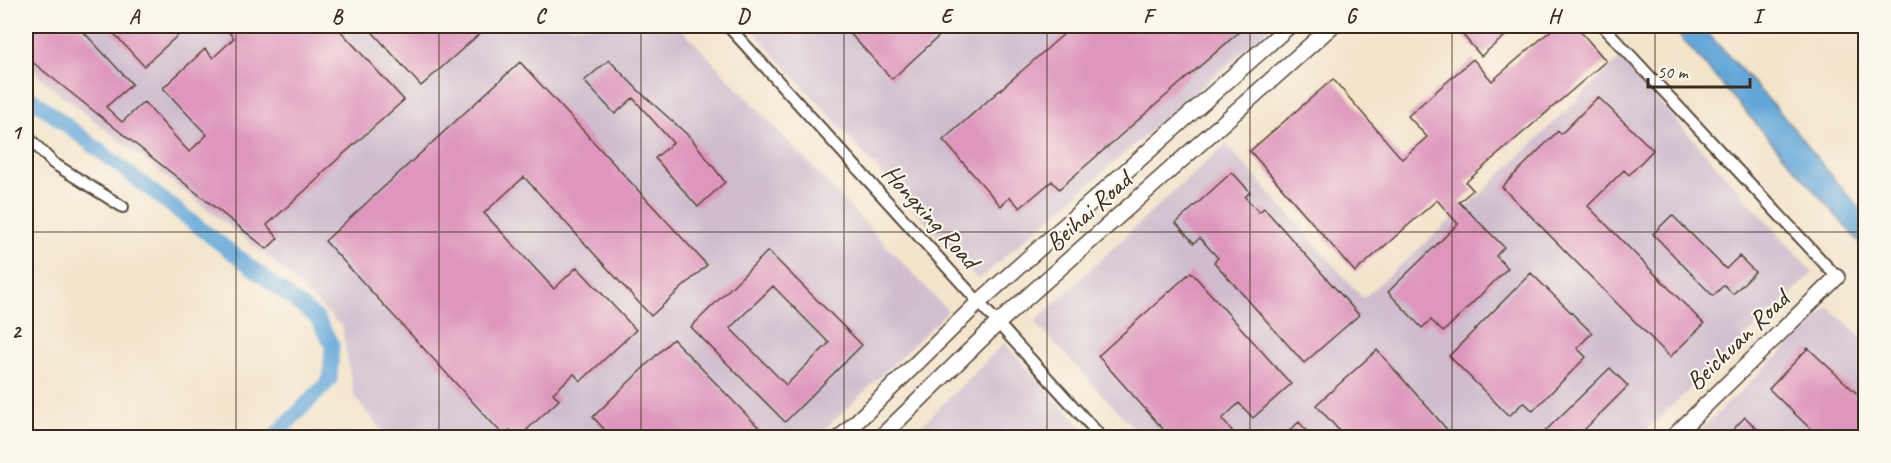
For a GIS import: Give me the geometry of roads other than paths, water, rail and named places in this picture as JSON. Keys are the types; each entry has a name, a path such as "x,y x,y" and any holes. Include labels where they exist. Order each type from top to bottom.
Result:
{"street":[{"name":"Hongxing Road","path":"728,26 1102,438"},
{"name":"Beihai Road","path":"840,438 979,302 1289,26"},
{"name":"Beihai Road","path":"880,438 998,323 1332,26"},
{"path":"1604,26 1837,277"},
{"path":"26,135 53,163 123,207"},
{"name":"Beichuan Road","path":"1672,438 1837,277"}],"water":[{"path":"1671,26 1701,26 1786,119 1865,214 1865,249"}],"waterway":[{"path":"26,94 317,318 332,345 330,380 272,438"}]}
